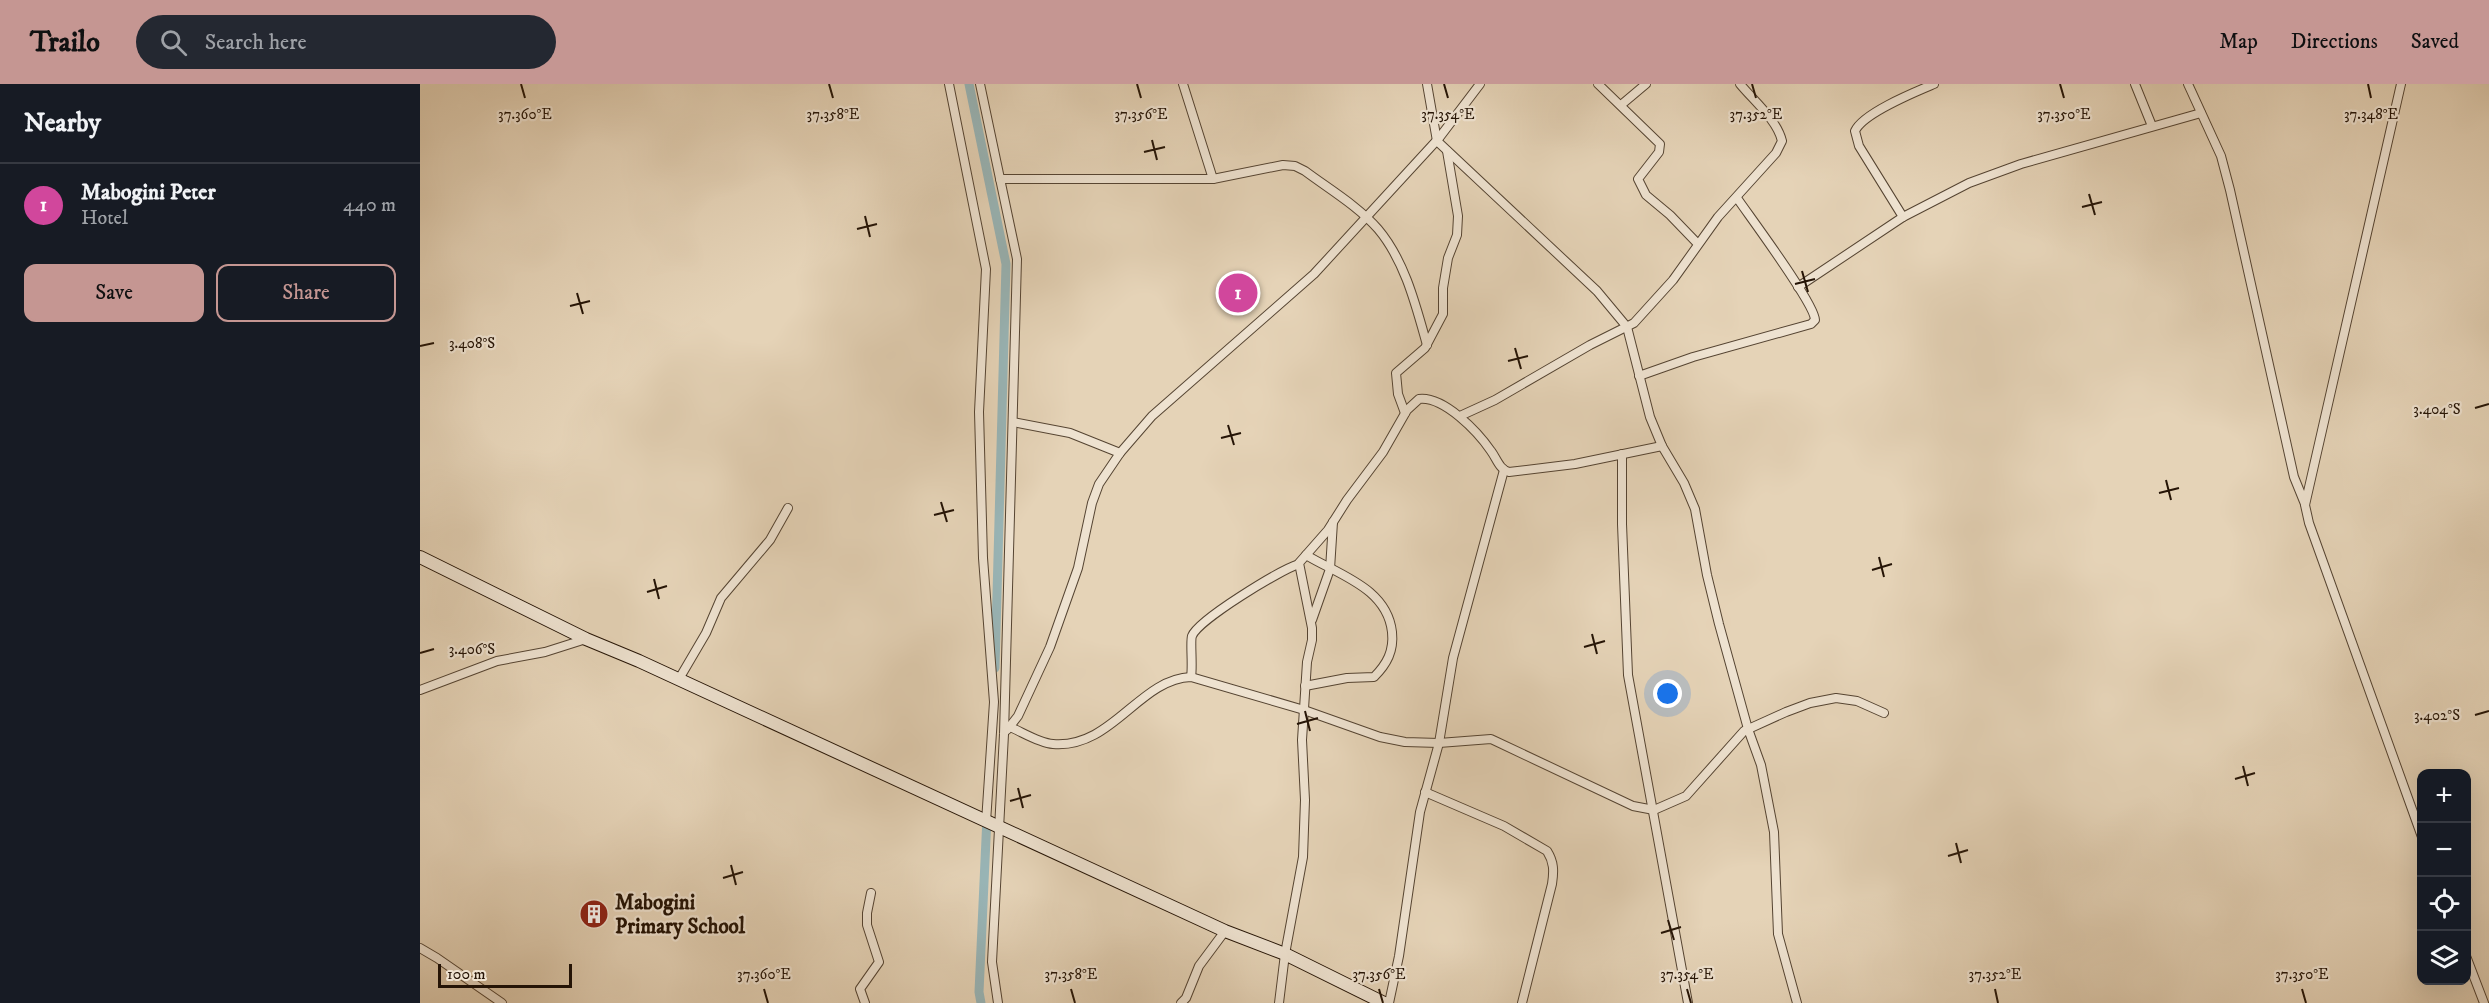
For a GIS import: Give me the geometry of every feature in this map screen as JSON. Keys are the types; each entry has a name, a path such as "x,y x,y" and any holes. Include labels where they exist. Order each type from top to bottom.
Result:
{"street":[{"path":"949,84 986,269 979,412 983,558 993,702 986,822"},
{"path":"980,84 1017,260 1007,731 992,962 998,1003"},
{"path":"1183,84 1213,179"},
{"path":"1427,84 1437,141 1597,291 1627,327 1639,376 1662,446 1684,483 1695,508 1707,575 1748,729 1761,765 1774,832 1778,934 1797,1003"},
{"path":"1007,731 1018,716 1050,647 1078,568 1092,503 1099,484 1120,453 1152,416 1314,274 1437,141 1480,84"},
{"path":"1598,84 1660,144 1659,152 1639,174 1641,187 1646,195 1670,215 1697,243"},
{"path":"1621,105 1646,84"},
{"path":"1460,416 1496,399 1590,345 1627,327 1639,318 1673,280 1697,243 1776,153 1782,141 1774,124 1740,84"},
{"path":"1903,217 1859,146 1855,130 1859,124 1893,102 1934,84"},
{"path":"2135,84 2152,126"},
{"path":"2188,84 2221,156 2294,477 2306,505 2309,524 2417,826"},
{"path":"2306,505 2401,84"},
{"path":"1798,287 1903,217 1995,172 2201,113"},
{"path":"1405,413 1398,394 1396,373 1427,345 1443,314 1443,288 1448,258 1457,235 1458,216 1447,151"},
{"path":"1000,179 1213,179 1282,165 1295,166 1305,171 1366,218 1379,231 1405,278 1427,345"},
{"path":"1639,376 1693,357 1811,324 1816,317 1737,198"},
{"path":"1191,677 1193,663 1191,639 1195,632 1220,610 1299,564 1333,522 1383,452 1410,405 1422,398 1460,416 1486,444 1504,470 1520,472 1662,446"},
{"path":"1012,422 1070,433 1120,453"},
{"path":"1622,454 1622,524 1628,675 1688,1003"},
{"path":"1389,1003 1399,956 1425,792 1439,743 1453,658 1504,470"},
{"path":"679,680 706,633 722,598 770,540 788,508"},
{"path":"1312,622 1330,569 1333,522"},
{"path":"1305,686 1347,678 1374,677 1386,664 1394,642 1391,624 1380,600 1369,590 1306,555"},
{"path":"420,557 586,639 1226,931 1285,954 1384,1003"},
{"path":"1279,1003 1285,954 1303,857 1305,800 1302,740 1312,622 1299,564"},
{"path":"420,690 497,661 545,652 586,639"},
{"path":"1007,731 1051,744 1076,743 1095,736 1156,690 1178,679 1191,677 1304,710 1380,737 1405,742 1439,743 1491,739 1633,806 1654,810 1686,796 1727,748 1748,729 1810,703 1836,698 1857,701 1884,713"},
{"path":"1425,792 1504,826 1547,851 1551,858 1553,872 1549,897 1522,1003"},
{"path":"865,1003 860,989 879,962 867,925 871,893"},
{"path":"1181,1003 1186,998 1199,966 1226,931"},
{"path":"420,948 502,1003"},
{"path":"2471,969 2484,1003"}],"waterway":[{"path":"969,84 1006,264 995,668"},
{"path":"981,1003 979,992 987,817"}],"place":[{"name":"Mabogini Peter","path":"1238,293"},
{"name":"Mabogini Primary School","path":"594,914"}]}
